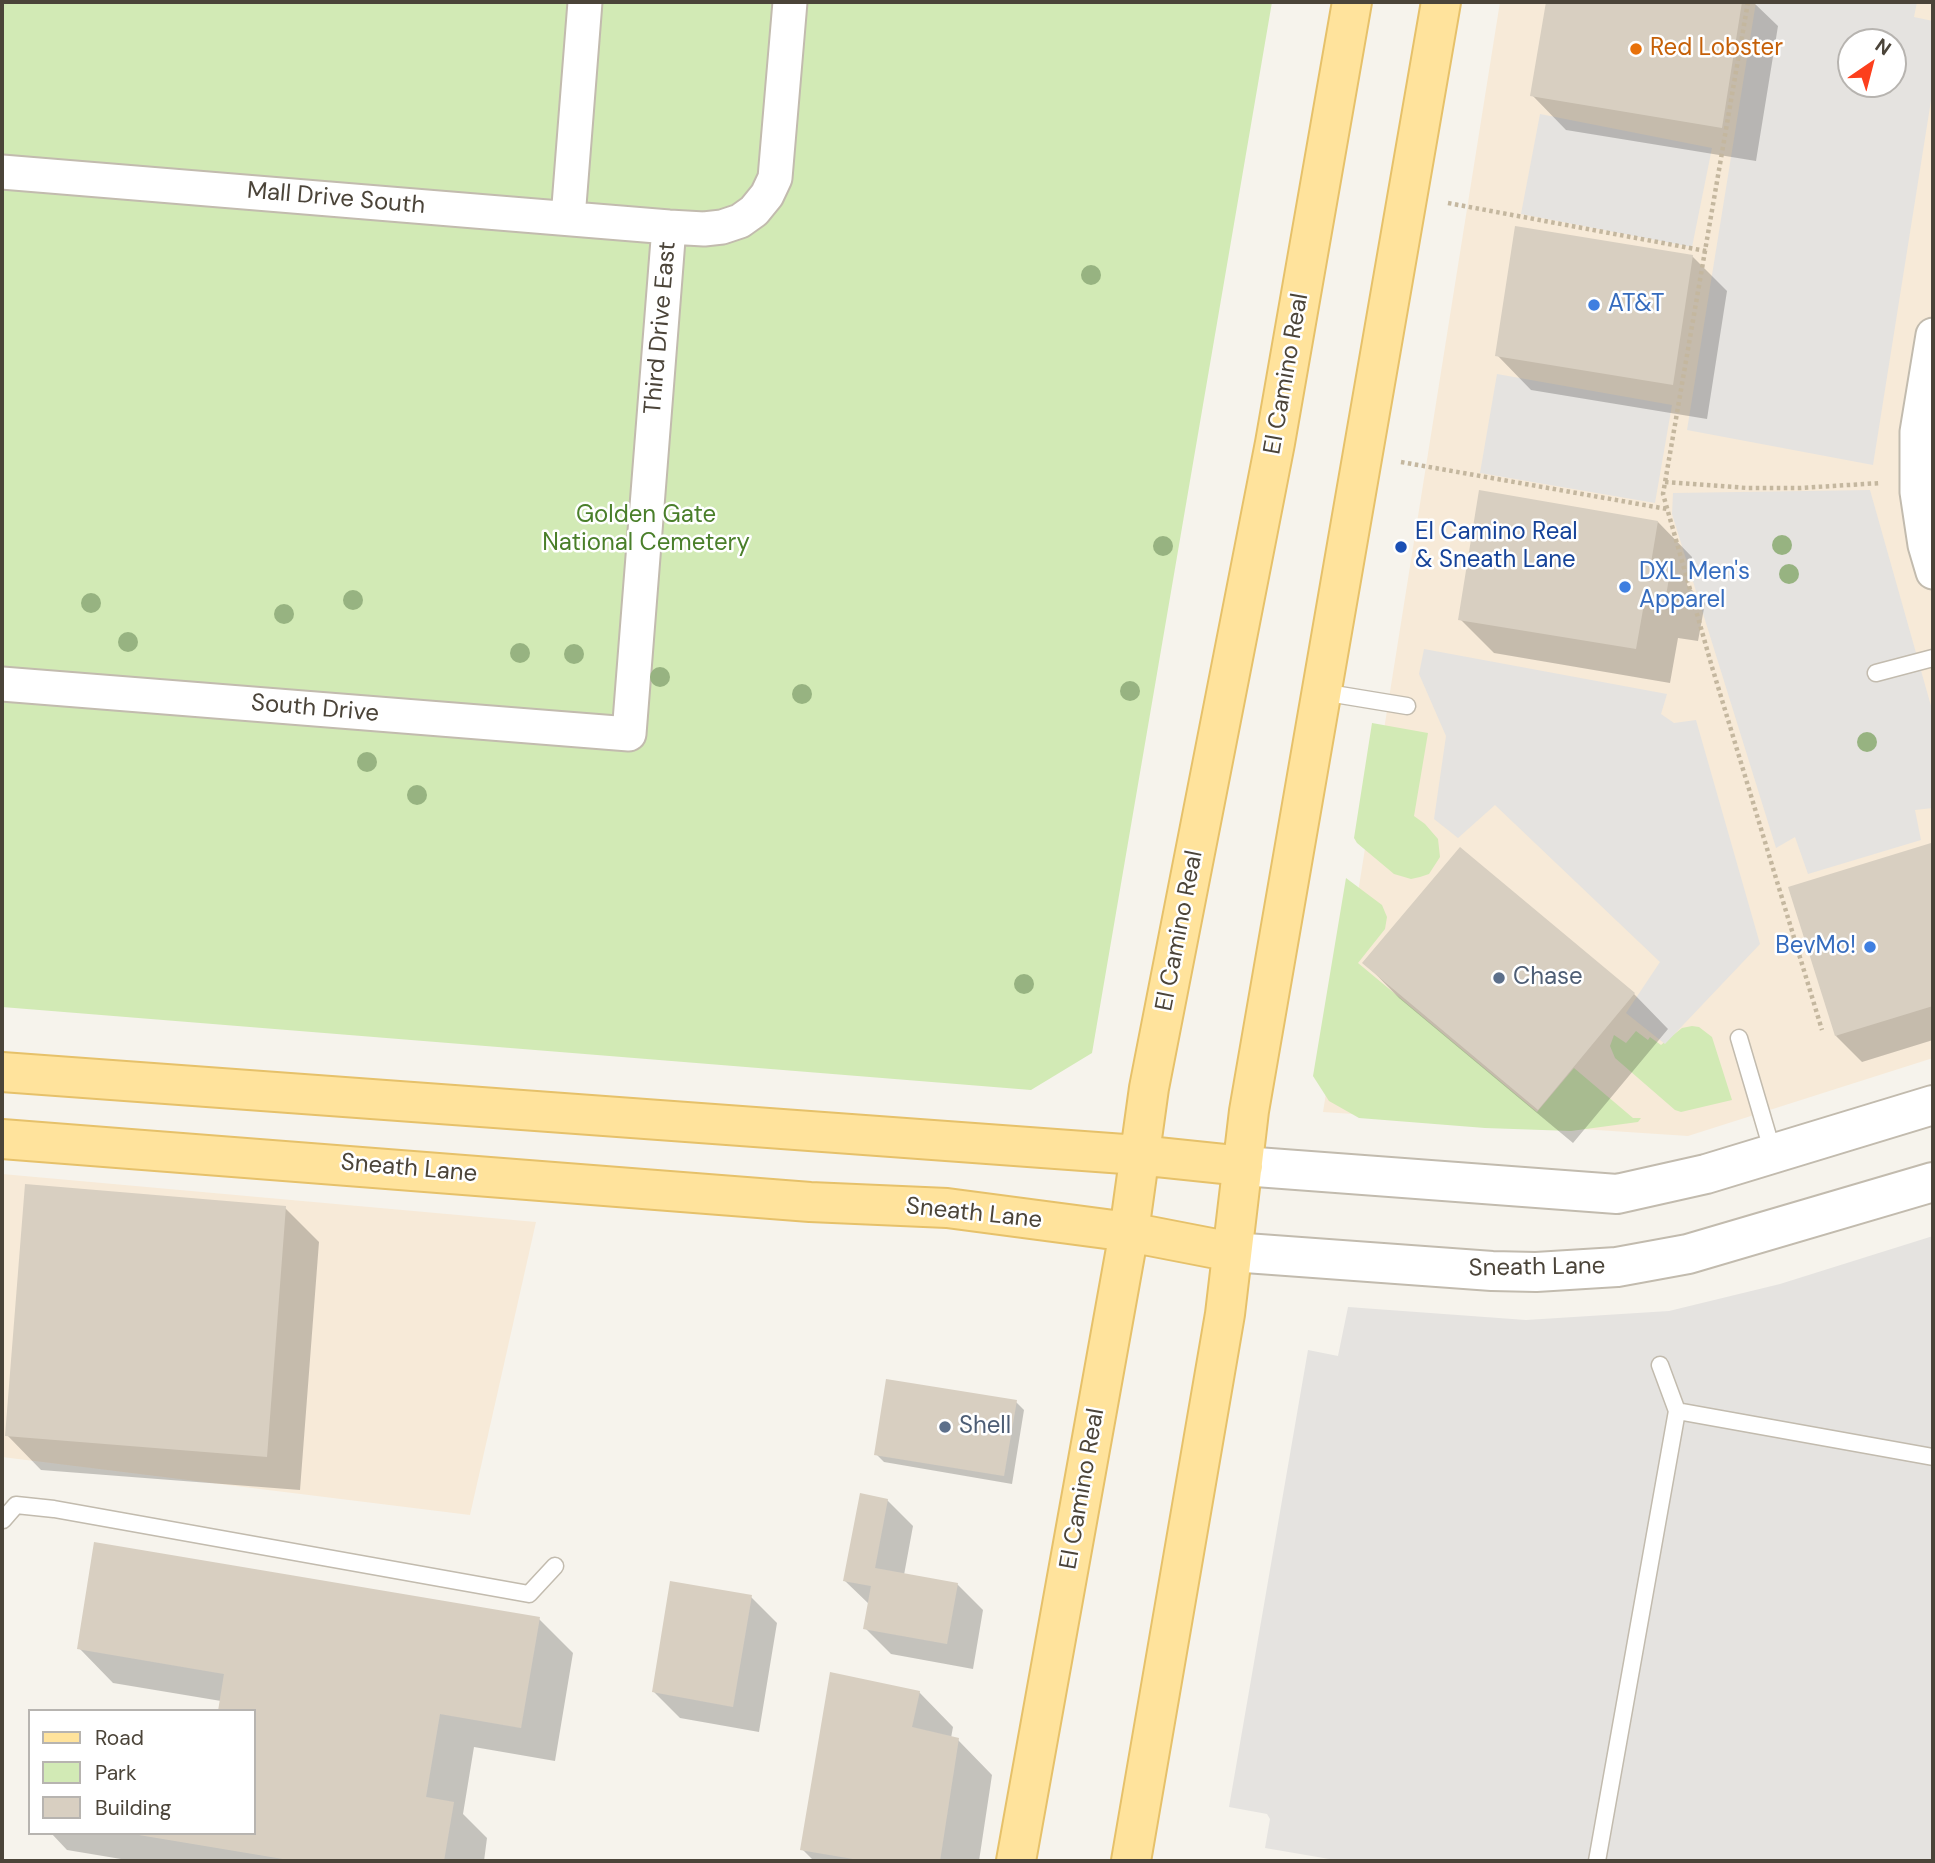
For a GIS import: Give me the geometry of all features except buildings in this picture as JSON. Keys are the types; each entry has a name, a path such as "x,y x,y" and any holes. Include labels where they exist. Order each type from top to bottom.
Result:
{"main road":[{"name":"El Camino Real","path":"1016,1861 1129,1232 1149,1088 1272,456 1352,2"},
{"path":"1131,1861 1225,1314 1249,1111 1441,2"},
{"path":"2,1072 1138,1155 1243,1166"},
{"name":"Sneath Lane","path":"2,1139 810,1202 947,1208 1129,1232 1233,1252"}],"street":[{"path":"568,218 585,2"},
{"name":"Third Drive East","path":"629,734 669,227 704,229 740,222 754,211 767,195 775,178 778,159 790,2"},
{"name":"Mall Drive South","path":"2,172 669,227"},
{"path":"1933,335 1917,432 1917,492 1925,545 1933,572"},
{"name":"South Drive","path":"2,684 629,734"},
{"path":"1243,1166 1617,1194 1706,1174 1933,1105"},
{"name":"Sneath Lane","path":"1233,1252 1492,1271 1536,1272 1617,1267 1688,1254 1933,1182"}],"lane":[{"path":"1876,673 1933,658"},
{"path":"1322,692 1407,706"},
{"path":"1739,1038 1774,1154"},
{"path":"1597,1861 1677,1411 1660,1364"},
{"path":"1677,1411 1933,1457"},
{"path":"3,1520 16,1506 54,1509 529,1594 555,1566"}],"path":[{"path":"1748,2 1663,494 1712,667 1822,1030"},
{"path":"1448,204 1706,251"},
{"path":"1665,482 1747,488 1800,488 1892,482 1917,459"},
{"path":"1401,462 1667,509"}],"shaded area":[{"path":"1500,2 1933,2 1933,1058 1688,1136 1323,1112"},
{"path":"1756,2 1917,2 1914,17 1933,21 1933,88 1873,465 1687,430"},
{"path":"1540,114 1712,148 1692,247 1521,214"},
{"path":"1497,374 1672,405 1655,503 1480,473"},
{"path":"1870,490 1933,713 1933,808 1915,810 1921,840 1808,874 1795,837 1776,848 1672,514 1673,493"},
{"path":"1424,649 1667,694 1661,714 1674,723 1696,720 1760,944 1665,1044 1626,1013 1660,962 1495,805 1458,838 1434,819 1446,736 1419,674"},
{"path":"2,1174 536,1222 470,1515 2,1457"},
{"path":"1933,1236 1933,1861 1341,1861 1265,1848 1270,1819 1267,1814 1229,1807 1308,1350 1338,1356 1348,1307 1526,1320 1669,1311 1780,1284"}],"green space":[{"name":"Golden Gate National Cemetery","path":"2,2 1272,2 1092,1053 1031,1090 2,1007"},
{"path":"1372,723 1428,733 1414,816 1438,839 1440,857 1429,874 1411,879 1394,874 1354,838"},
{"path":"1346,878 1382,905 1387,917 1385,929 1358,963 1537,1112 1574,1068 1633,1118 1641,1118 1638,1122 1571,1131 1485,1128 1359,1118 1329,1101 1313,1076"},
{"path":"1699,1027 1712,1037 1732,1100 1681,1112 1675,1110 1615,1058 1610,1046 1614,1035 1626,1043 1636,1031 1661,1045 1682,1028"}],"place":[{"name":"Red Lobster","path":"1636,49"},
{"name":"AT&T","path":"1594,305"},
{"name":"El Camino Real & Sneath Lane","path":"1401,547"},
{"name":"DXL Men's Apparel","path":"1625,587"},
{"name":"BevMo!","path":"1870,947"},
{"name":"Chase","path":"1499,978"},
{"name":"Shell","path":"945,1427"}]}
